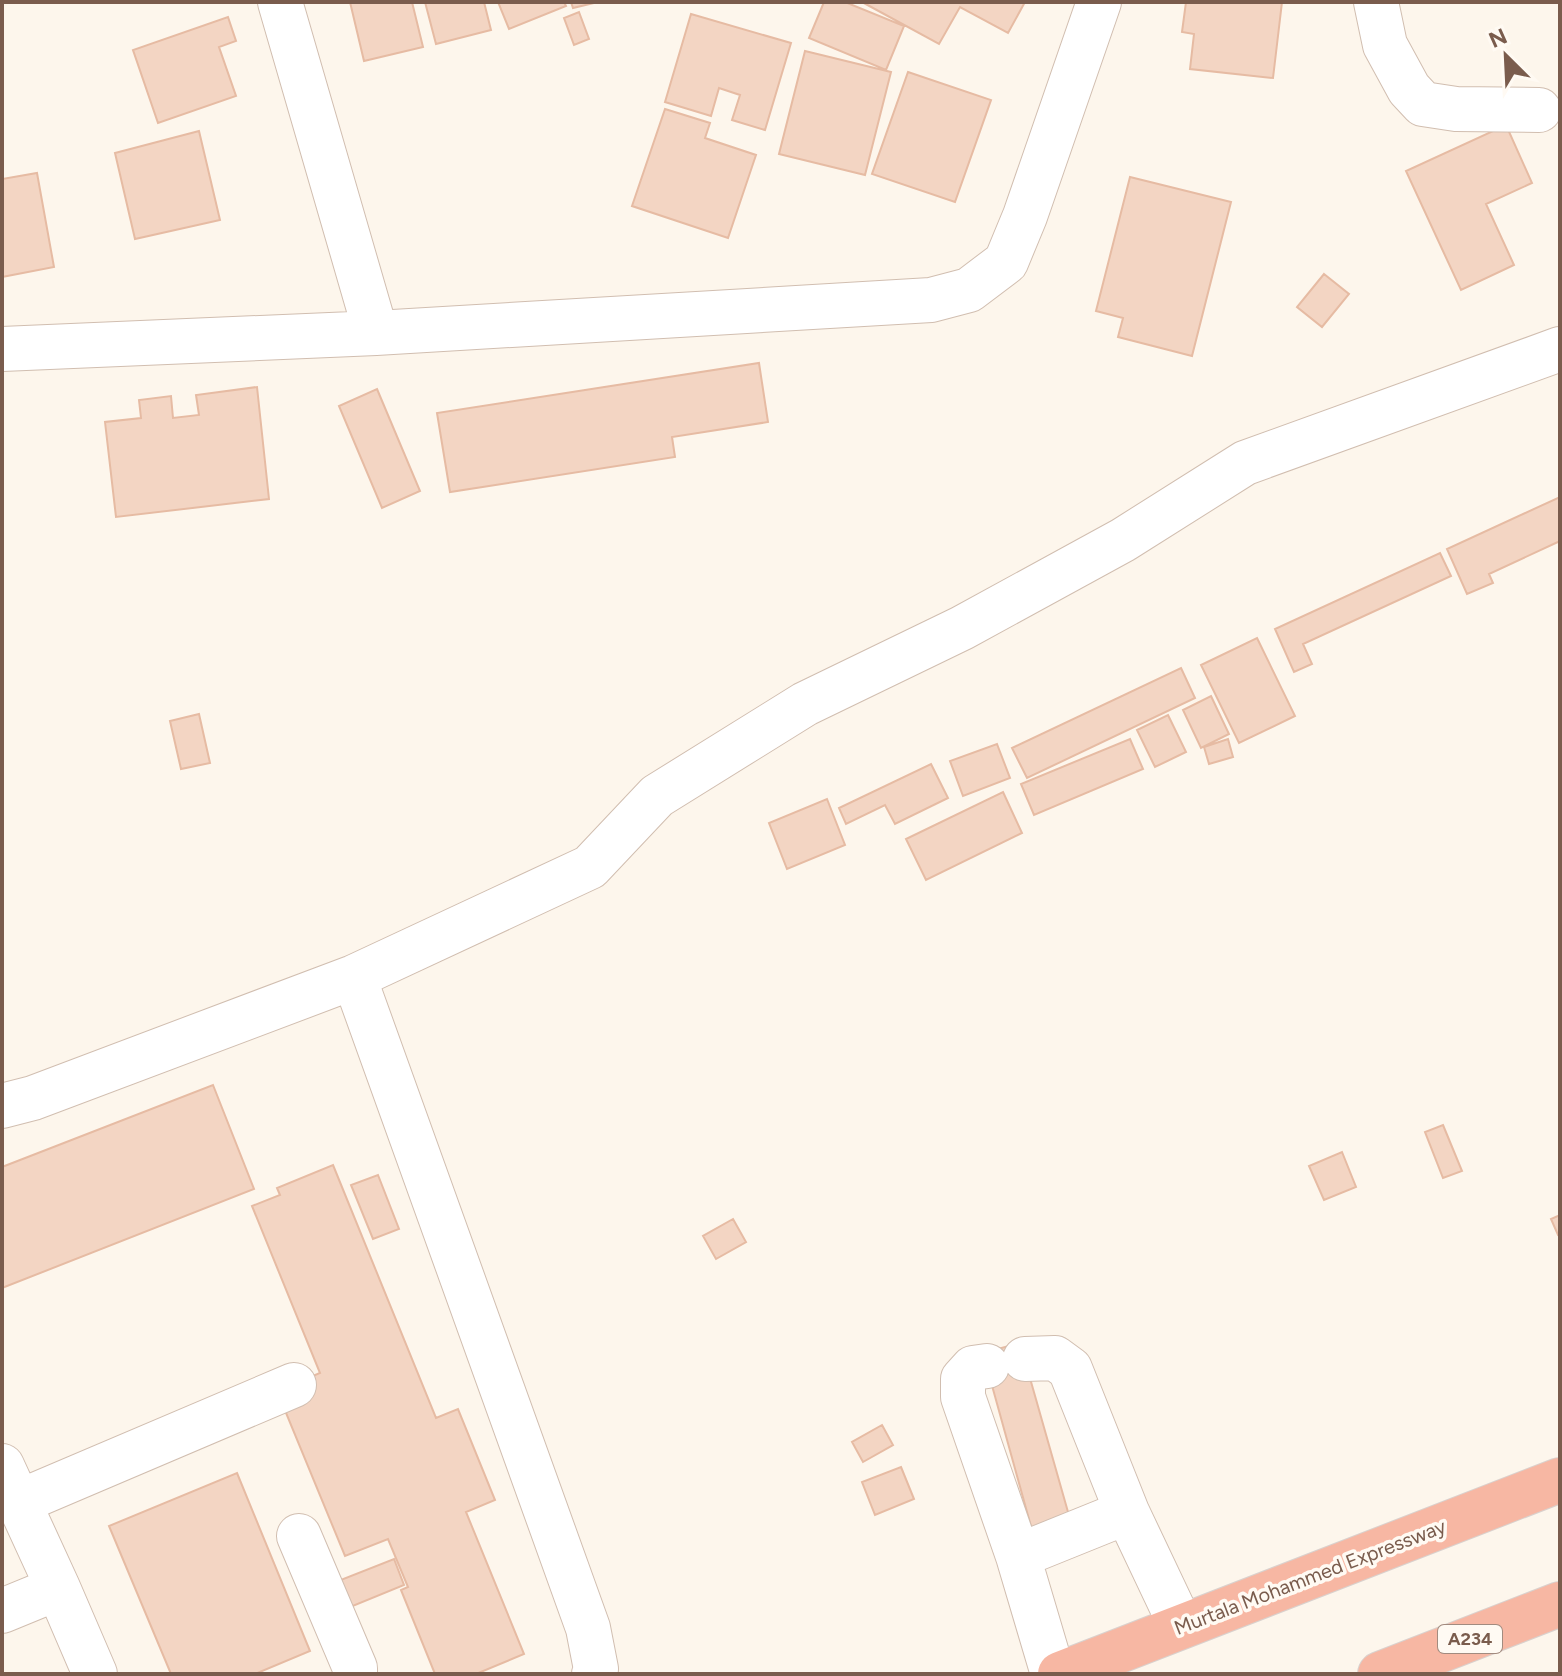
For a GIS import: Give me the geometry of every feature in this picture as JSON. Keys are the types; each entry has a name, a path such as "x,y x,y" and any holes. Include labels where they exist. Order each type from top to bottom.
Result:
{"highway":[{"name":"Murtala Mohammed Expressway","path":"1060,1674 1560,1480"},
{"name":"A234","path":"1380,1674 1560,1604"}],"street":[{"path":"280,2 376,333"},
{"path":"2,349 376,333 931,300 969,290 1006,262 1099,2"},
{"path":"1376,2 1385,45 1409,89 1423,104 1456,109 1539,110"},
{"path":"2,1106 33,1098 354,977 590,867 657,796 805,704 962,628 1110,547 1245,463 1560,349"},
{"path":"354,977 588,1628 596,1669 594,1674"},
{"path":"1053,1674 1018,1556 963,1397 963,1379 973,1368 1055,1358 1070,1369 1127,1512 1181,1626"},
{"path":"95,1674 10,1484 294,1385"},
{"path":"1018,1556 1127,1512"},
{"path":"299,1536 355,1674"},
{"path":"2,1611 58,1588"}],"building":[{"path":"350,2 412,2 423,47 364,61"},
{"path":"425,2 484,2 491,30 436,44"},
{"path":"498,2 564,2 566,6 509,29"},
{"path":"571,2 598,2 573,8"},
{"path":"824,2 845,2 904,26 886,70 809,38"},
{"path":"862,2 1025,2 1008,33 960,7 939,44"},
{"path":"1186,2 1282,2 1273,78 1190,69 1194,34 1182,32"},
{"path":"579,12 589,39 574,45 564,18"},
{"path":"691,14 791,43 765,130 732,120 740,95 719,88 711,116 665,102"},
{"path":"228,17 236,41 219,47 236,96 158,123 133,50"},
{"path":"805,51 891,72 865,175 779,154"},
{"path":"908,72 991,100 955,202 872,174"},
{"path":"665,109 710,123 705,138 756,155 728,238 632,206"},
{"path":"1506,125 1532,183 1486,204 1514,265 1461,290 1406,171"},
{"path":"199,131 220,220 135,239 115,153"},
{"path":"37,173 54,267 2,277 2,179"},
{"path":"1130,177 1231,202 1192,356 1118,337 1123,318 1096,311"},
{"path":"1324,274 1349,294 1322,327 1297,307"},
{"path":"759,363 768,422 672,437 675,457 450,492 437,413"},
{"path":"257,387 269,499 116,517 105,422 141,418 139,400 171,396 173,418 199,415 196,395"},
{"path":"377,389 420,491 382,508 339,406"},
{"path":"1560,497 1560,541 1489,574 1493,583 1467,594 1447,549"},
{"path":"1440,553 1451,576 1303,644 1312,664 1294,672 1275,629"},
{"path":"1257,638 1295,716 1239,743 1201,665"},
{"path":"1181,668 1195,698 1027,778 1012,748"},
{"path":"1211,696 1229,734 1201,748 1183,710"},
{"path":"199,714 210,763 181,769 170,721"},
{"path":"1168,715 1186,752 1155,767 1137,730"},
{"path":"1130,739 1143,769 1034,815 1021,784"},
{"path":"1228,739 1233,757 1209,764 1204,747"},
{"path":"997,744 1010,778 963,796 950,761"},
{"path":"931,764 948,798 895,824 885,805 846,824 839,808"},
{"path":"1003,792 1022,833 926,880 906,839"},
{"path":"827,799 845,845 787,869 769,823"},
{"path":"213,1085 254,1189 2,1288 2,1167"},
{"path":"1443,1125 1462,1171 1443,1178 1425,1132"},
{"path":"1342,1152 1356,1187 1324,1200 1309,1166"},
{"path":"333,1165 436,1418 458,1409 495,1500 466,1512 524,1654 476,1674 435,1674 401,1590 408,1587 388,1539 345,1556 277,1391 320,1373 252,1206 280,1195 277,1188"},
{"path":"378,1175 399,1229 373,1239 351,1185"},
{"path":"1560,1215 1560,1234 1558,1235 1551,1219"},
{"path":"733,1219 746,1242 716,1259 703,1236"},
{"path":"1020,1343 1070,1519 1032,1530 983,1353"},
{"path":"882,1425 893,1445 863,1462 852,1442"},
{"path":"901,1467 914,1499 875,1515 862,1482"},
{"path":"237,1473 310,1651 255,1674 171,1674 109,1526"},
{"path":"394,1559 404,1585 343,1610 333,1583"}]}
